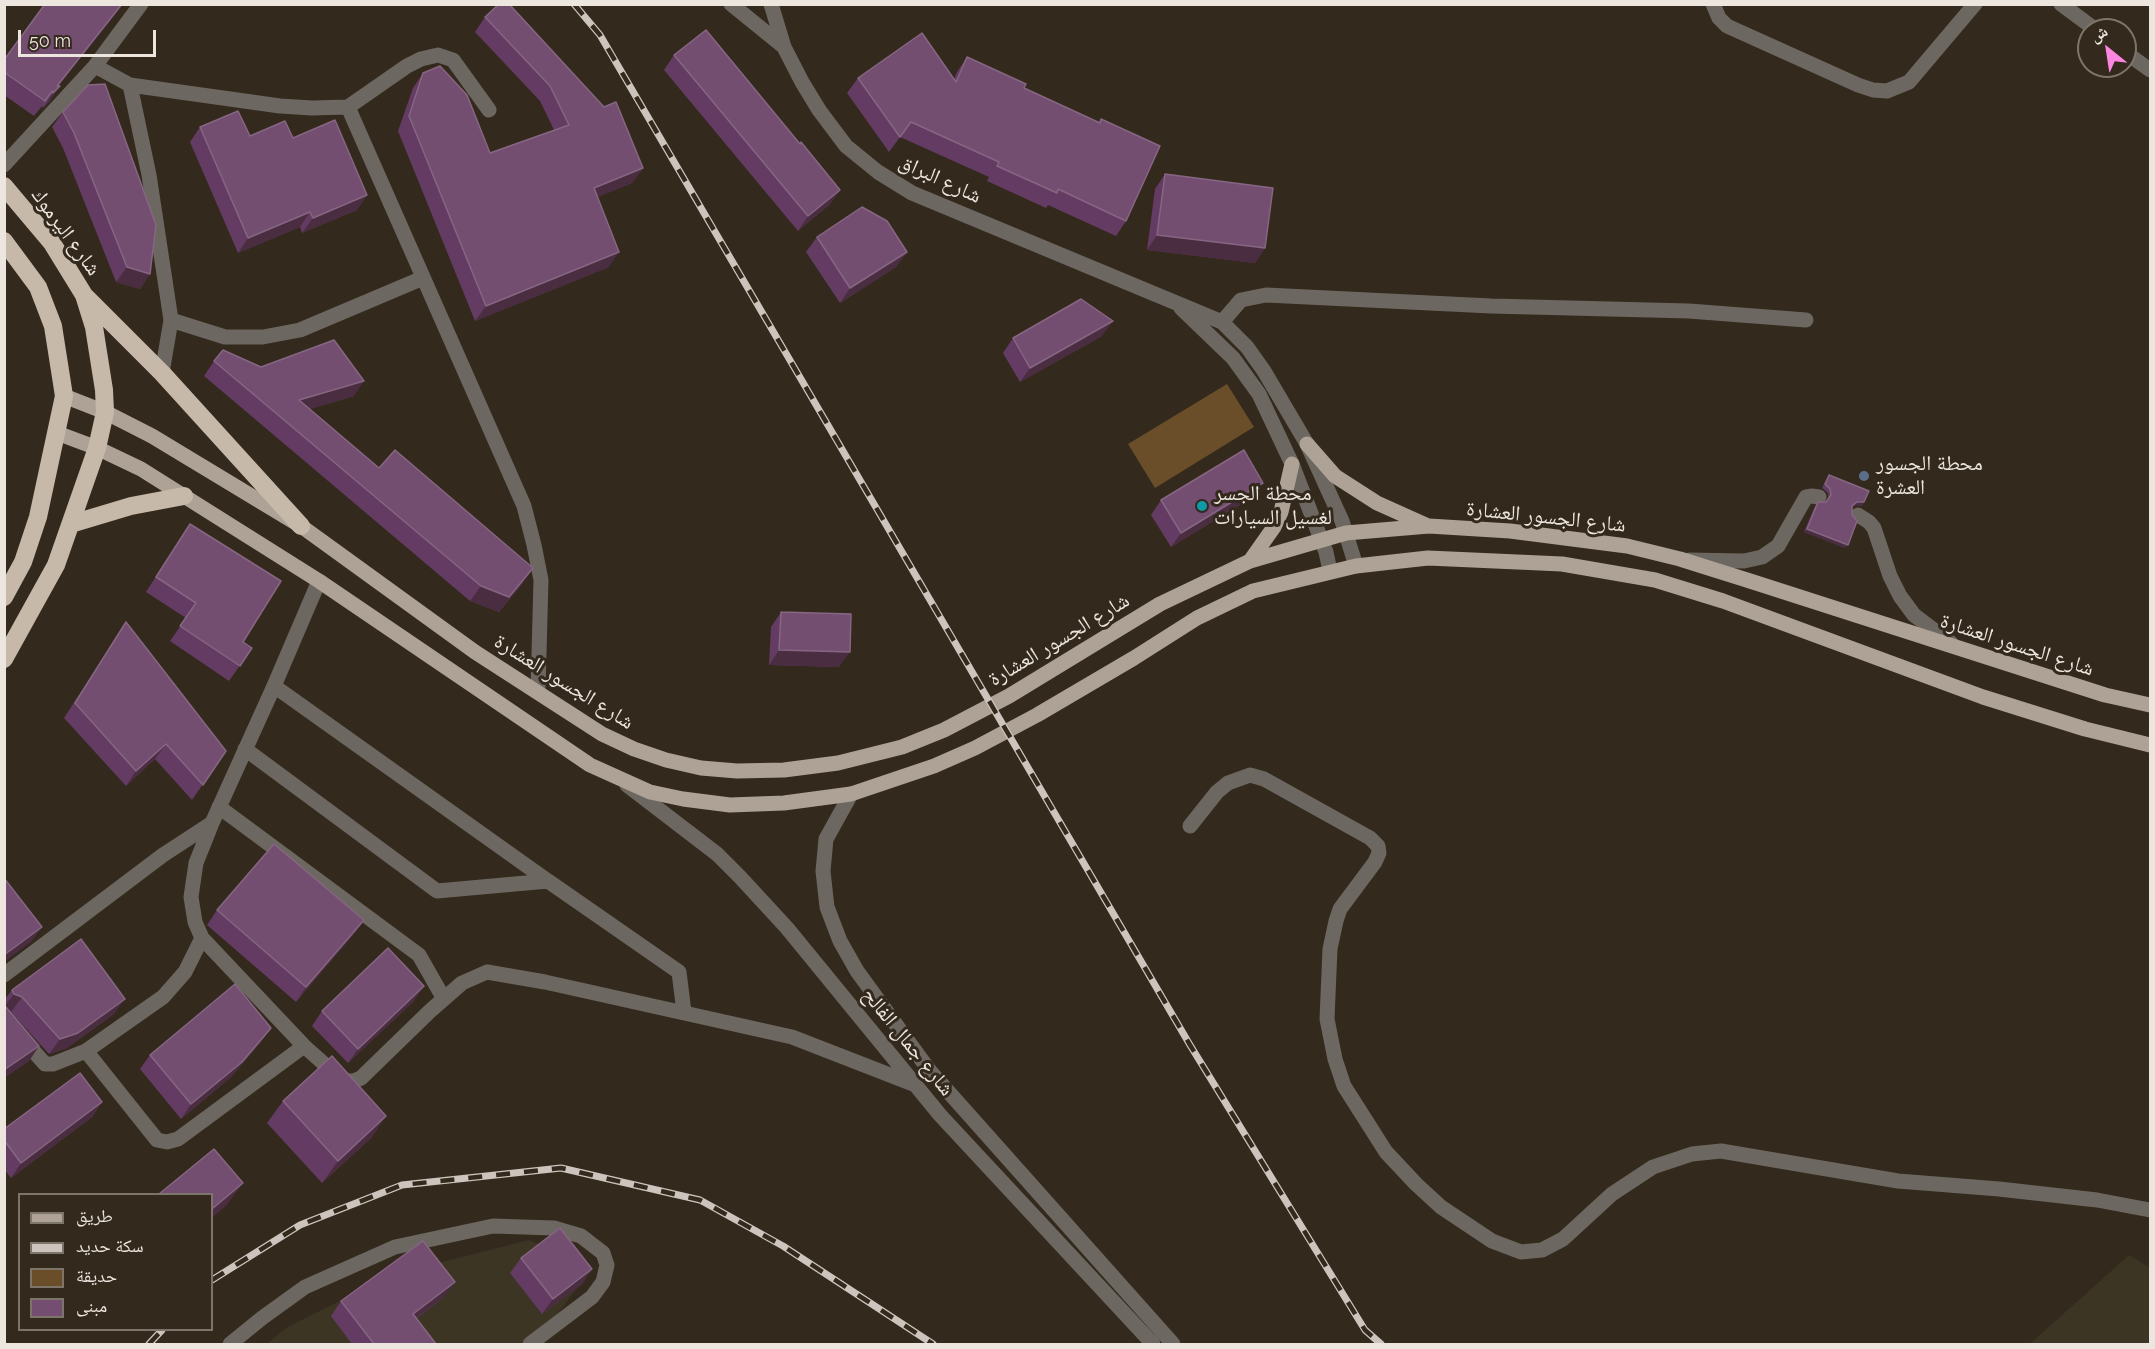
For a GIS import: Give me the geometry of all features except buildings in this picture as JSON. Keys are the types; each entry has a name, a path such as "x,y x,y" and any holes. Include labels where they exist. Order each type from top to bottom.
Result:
{"highway":[{"name":"شارع اليرموك","path":"4,186 52,243 84,295 94,327 104,390 105,412 96,448 56,565 4,659"},
{"path":"4,241 38,287 54,326 64,396 38,517 23,562 4,597"},
{"path":"84,295 162,373 301,526"},
{"path":"71,524 131,506 184,496"}],"main road":[{"name":"شارع الجسور العشارة","path":"64,396 105,412 180,452 301,526 475,652 538,690 602,734 634,749 666,760 701,768 737,771 784,770 838,763 902,747 944,730 1009,696 1160,604 1250,561 1346,533 1429,526 1573,538 1627,546 1680,559 2105,695 2151,705"},
{"path":"57,433 141,469 319,581 591,765 650,792 683,799 730,805 784,803 851,794 934,766 975,748 1037,715 1197,618 1253,591 1356,566 1428,558 1562,564 1655,580 1723,601 1983,698 2085,729 2151,745"},
{"path":"1307,444 1335,476 1377,503 1429,526"},
{"path":"1250,561 1281,512 1292,464"}],"street":[{"path":"4,165 95,66 141,4"},
{"path":"731,4 784,47"},
{"name":"شارع البراق","path":"771,4 784,47 802,82 846,146 878,172 912,193 1222,322 1246,347 1264,371 1307,444 1346,533 1356,566"},
{"path":"1713,4 1719,18 1727,26 1858,85 1873,90 1887,91 1909,82 1975,4"},
{"path":"2061,4 2080,18"},
{"path":"95,66 130,85 280,106 312,108 348,106 407,66 421,59 438,55 453,60 489,110"},
{"path":"2137,60 2151,70"},
{"path":"130,85 149,175 171,320 162,373"},
{"path":"348,106 524,506 541,580 538,690"},
{"path":"171,320 225,337 262,338 300,330 423,278"},
{"path":"1222,322 1241,300 1266,295 1491,306 1689,311 1806,320"},
{"name":"شارع البراق","path":"1172,300 1233,358 1268,411 1292,464 1321,539 1330,571"},
{"path":"1680,559 1744,561 1762,557 1778,546 1806,497 1818,497"},
{"path":"1858,515 1874,528 1890,576 1914,615 1959,648"},
{"path":"319,581 212,823 196,863 191,897 195,922 202,938 303,1046 340,1078 354,1082 361,1078 462,983 487,972 545,982 792,1037 913,1084"},
{"path":"274,686 679,972 684,1012"},
{"path":"245,749 437,891 548,881"},
{"path":"1190,826 1217,792 1228,783 1250,775 1264,778 1370,838 1378,846 1379,852 1375,862 1340,909 1330,949 1327,1018 1335,1059 1344,1086 1386,1152 1441,1207 1492,1241 1521,1251 1542,1250 1563,1239 1612,1194 1653,1167 1692,1154 1721,1151 1898,1181 2097,1200 2151,1210"},
{"name":"شارع جمال الفالح","path":"620,779 717,854 740,877 817,964 913,1084 1153,1344"},
{"name":"شارع جمال الفالح","path":"851,794 826,839 823,871 827,906 840,941 857,970 929,1070 1173,1344"},
{"path":"219,807 418,955 444,999"},
{"path":"4,975 163,855 212,823"},
{"path":"4,1018 45,1064 53,1064 86,1051 163,997 185,972 202,938"},
{"path":"86,1051 157,1140 167,1142 178,1139 303,1046"},
{"path":"230,1344 305,1287 394,1247 493,1226 554,1228 581,1236 603,1253 607,1265 603,1282 592,1297 530,1344"}],"shaded area":[{"path":"529,1240 592,1268 535,1344 267,1344 286,1328 391,1275"},
{"path":"2129,1255 2150,1268 2150,1344 2030,1344"}],"green space":[{"path":"1227,384 1254,427 1155,488 1128,444"}],"railway":[{"path":"574,4 600,35 1190,1045 1365,1330 1381,1344"},
{"path":"213,1279 300,1225 402,1185 561,1168 700,1200 783,1246 933,1344"},
{"path":"149,1344 161,1331"}],"place":[{"name":"محطة الجسور العشرة","path":"1864,476"},
{"name":"محطة الجسر لغسيل السيارات","path":"1202,506"}]}
